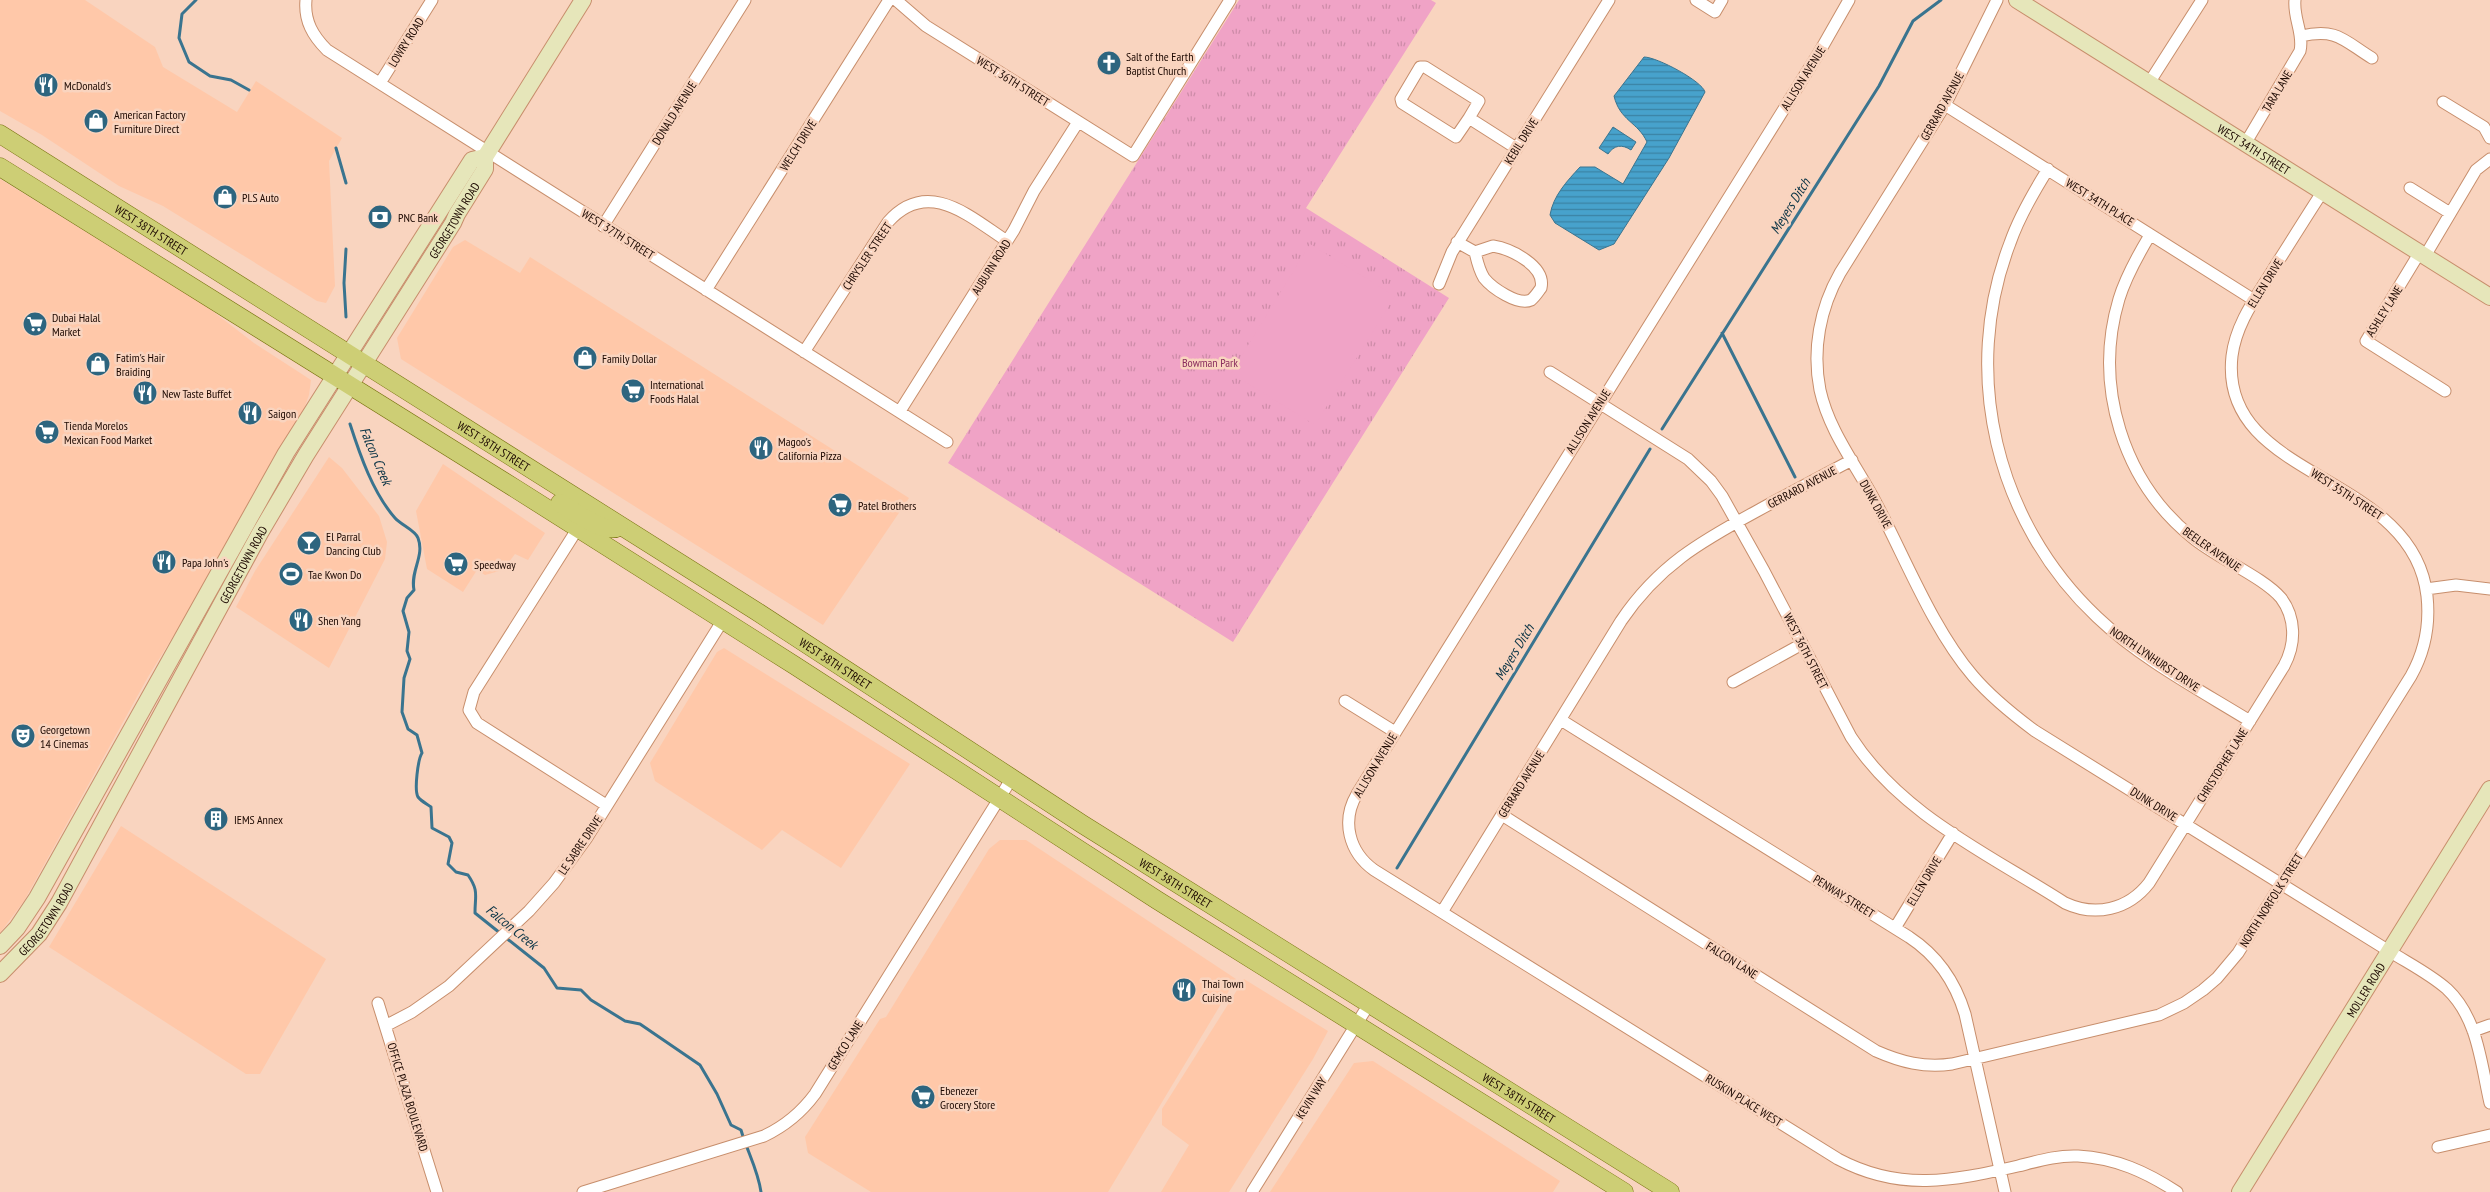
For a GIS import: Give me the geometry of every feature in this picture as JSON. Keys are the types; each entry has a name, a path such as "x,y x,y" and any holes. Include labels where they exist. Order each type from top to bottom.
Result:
{"main road":[{"name":"GEORGETOWN ROAD","path":"0,974 38,934 59,903 260,533 485,169 486,154 583,0"},
{"name":"WEST 34TH STREET","path":"2018,0 2490,297"},
{"name":"WEST 38TH STREET","path":"0,134 837,663 1082,824 1670,1192"},
{"name":"GEORGETOWN ROAD","path":"0,946 17,928 37,898 232,546 286,453 472,160 486,154"},
{"name":"WEST 38TH STREET","path":"0,166 578,528 999,798 1624,1192"},
{"path":"0,166 19,167 81,203 101,199"},
{"path":"92,223 109,218 146,239 170,243"},
{"path":"532,500 560,503 607,530 614,530 621,526"},
{"path":"723,620 729,614 736,613 789,644 837,663"},
{"name":"MOLLER ROAD","path":"2240,1192 2490,789"},
{"path":"1582,1166 1587,1160 1593,1159 1632,1169"}],"street":[{"name":"WEST 37TH STREET","path":"306,0 306,12 311,31 320,44 486,154 947,442"},
{"name":"LOWRY ROAD","path":"380,83 432,0"},
{"name":"DONALD AVENUE","path":"603,226 745,0"},
{"name":"WELCH DRIVE","path":"706,290 889,0"},
{"name":"WEST 36TH STREET","path":"896,0 926,26 1133,156 1227,1"},
{"name":"KEBIL DRIVE","path":"1439,284 1444,266 1457,242 1609,0"},
{"path":"1696,0 1715,12 1722,0"},
{"name":"ALLISON AVENUE","path":"1354,848 1348,826 1352,803 1820,52 1849,0"},
{"name":"GERRARD AVENUE","path":"1442,912 1621,621 1646,588 1690,549 1736,522 1852,460 1829,418 1820,390 1817,351 1824,311 1837,278 1945,105 1997,0"},
{"path":"2149,83 2202,0"},
{"name":"TARA LANE","path":"2245,144 2298,56 2301,36 2295,17 2295,0"},
{"path":"2301,36 2318,32 2330,33 2372,58"},
{"path":"1425,67 1479,101 1469,118 1456,137 1402,103 1401,99 1420,68 1425,67"},
{"path":"2443,102 2484,127 2490,138"},
{"name":"WEST 34TH PLACE","path":"1945,105 2254,300"},
{"path":"1469,118 1516,148"},
{"name":"AUBURN ROAD","path":"900,411 1007,242 1034,191 1078,122"},
{"name":"ASHLEY LANE","path":"2445,391 2366,341 2478,168 2490,159"},
{"name":"NORTH LYNHURST DRIVE","path":"2048,169 2028,203 2009,243 1995,292 1988,336 1987,372 1991,417 1998,452 2014,500 2051,564 2096,617 2129,644 2250,721"},
{"path":"2410,188 2450,213"},
{"name":"ELLEN DRIVE","path":"2233,384 2231,366 2236,337 2254,300 2322,192"},
{"name":"CHRYSLER STREET","path":"804,352 888,222 906,208 927,202 950,204 1007,242"},
{"name":"BEELER AVENUE","path":"2150,234 2123,286 2113,324 2109,352 2110,376 2113,403 2121,435 2142,480 2165,512 2199,543 2278,595 2287,608 2293,630"},
{"path":"1457,242 1476,252 1493,246 1520,258 1534,267 1541,276 1541,288 1533,299 1525,302 1508,296 1485,280 1479,270 1476,252"},
{"name":"WEST 36TH STREET","path":"1550,372 1697,466 1722,496 1842,721 1866,759 1896,793 1917,810 2065,903 2083,909"},
{"name":"WEST 35TH STREET","path":"2233,384 2244,414 2267,442 2378,513 2392,524 2414,552 2426,589"},
{"name":"DUNK DRIVE","path":"1852,460 1875,500 1942,630 1972,674 1985,689 2010,713 2035,731 2447,989 2462,1007 2473,1031 2490,1103"},
{"path":"578,528 474,692 469,710 477,723 606,805"},
{"path":"2426,589 2456,585 2490,589"},
{"name":"NORTH NORFOLK STREET","path":"1975,1059 2146,1020 2184,1003 2210,984 2226,967 2281,884 2414,672 2422,654 2427,632 2426,589"},
{"name":"LE SABRE DRIVE","path":"387,1025 435,997 463,974 536,904 562,873 723,620"},
{"name":"CHRISTOPHER LANE","path":"2083,909 2106,910 2120,906 2138,895 2151,880 2289,657 2293,630"},
{"path":"1733,682 1802,644"},
{"path":"1345,701 1395,732"},
{"name":"PENWAY STREET","path":"1561,720 1896,928 1927,950 1951,980 1965,1014 2005,1192"},
{"name":"GEMCO LANE","path":"583,1192 760,1138 788,1122 815,1094 1012,778"},
{"name":"FALCON LANE","path":"1502,816 1876,1050 1897,1060 1920,1065 1947,1065 1975,1059"},
{"name":"ELLEN DRIVE","path":"1896,928 1953,833"},
{"name":"RUSKIN PLACE WEST","path":"1354,848 1371,868 1838,1158 1864,1172 1898,1182 1929,1183 1955,1181 2050,1158 2095,1158 2135,1168 2177,1192"},
{"name":"OFFICE PLAZA BOULEVARD","path":"378,1003 387,1025 437,1192"},
{"name":"KEVIN WAY","path":"1252,1192 1369,1004"},
{"path":"2473,1031 2490,1025"},
{"path":"2438,1147 2490,1135"}],"shaded area":[{"path":"0,0 85,0 155,47 163,67 237,112 256,81 342,138 329,161 335,286 326,303 317,301 163,206 119,186 42,135 0,111"},
{"path":"0,179 206,306 254,343 311,380 309,395 304,409 270,464 217,565 148,677 24,901 0,933"},
{"path":"465,240 520,273 530,257 909,498 823,625 401,359 397,338 453,247"},
{"path":"329,457 342,468 379,516 387,542 385,559 329,668 236,607 255,571"},
{"path":"443,464 545,533 528,560 515,554 503,570 485,575 477,570 463,592 427,569 416,511"},
{"path":"724,648 910,764 841,868 782,830 762,850 655,781 650,763 717,652"},
{"path":"121,826 326,959 260,1074 246,1074 49,947"},
{"path":"1000,840 1026,840 1236,979 1108,1192 871,1192 808,1153 805,1137 880,1019 886,1017 989,849"},
{"path":"1244,979 1328,1031 1313,1059 1229,1192 1161,1192 1189,1145 1162,1125 1162,1109"},
{"path":"1373,1061 1560,1181 1553,1192 1270,1192 1354,1063"}],"green space":[{"name":"Bowman Park","path":"1239,0 1431,0 1436,3 1306,208 1449,298 1233,642 948,463"},
{"path":"1310,244 1395,296 1315,425 1231,373"}],"water":[{"path":"1644,57 1659,61 1678,70 1696,82 1705,92 1669,158 1614,244 1599,250 1555,223 1550,215 1554,201 1561,189 1580,167 1595,167 1623,184 1647,142 1639,130 1620,111 1614,96"},
{"path":"1613,127 1636,142 1631,150 1618,146 1608,154 1599,148"}],"waterway":[{"name":"Falcon Creek","path":"196,0 182,14 179,38 189,62 210,76 231,80 249,90"},
{"name":"Meyers Ditch","path":"1662,429 1879,86 1913,21 1941,0"},
{"name":"Falcon Creek","path":"336,148 346,183"},
{"name":"Falcon Creek","path":"346,249 344,283 346,317"},
{"path":"1722,333 1795,477"},
{"name":"Falcon Creek","path":"350,424 363,461 380,497 395,518 416,535 420,545 413,583 414,590 407,598 403,611 409,632 407,651 410,659 404,678 402,712 408,729 417,735 422,753 417,775 416,788 418,797 431,807 432,828 449,837 452,843 448,864 456,872 468,875 474,885 476,893 475,913 500,933"},
{"name":"Meyers Ditch","path":"1397,868 1650,449"},
{"name":"Falcon Creek","path":"505,937 544,968 557,988 581,990 591,1000 625,1021 640,1024 700,1065 717,1094 731,1125 741,1130 761,1192"}],"place":[{"name":"Salt of the Earth Baptist Church","path":"1109,63"},
{"name":"McDonald's","path":"46,85"},
{"name":"American Factory Furniture Direct","path":"96,121"},
{"name":"PLS Auto","path":"225,197"},
{"name":"PNC Bank","path":"380,217"},
{"name":"Dubai Halal Market","path":"35,324"},
{"name":"Family Dollar","path":"585,358"},
{"name":"Fatim's Hair Braiding","path":"98,364"},
{"name":"International Foods Halal","path":"633,391"},
{"name":"New Taste Buffet","path":"145,393"},
{"name":"Saigon","path":"250,413"},
{"name":"Tienda Morelos Mexican Food Market","path":"47,432"},
{"name":"Magoo's California Pizza","path":"761,448"},
{"name":"Patel Brothers","path":"840,505"},
{"name":"El Parral Dancing Club","path":"309,543"},
{"name":"Papa John's","path":"164,562"},
{"name":"Speedway","path":"456,564"},
{"name":"Tae Kwon Do","path":"291,574"},
{"name":"Shen Yang","path":"301,620"},
{"name":"Georgetown 14 Cinemas","path":"23,736"},
{"name":"IEMS Annex","path":"216,819"},
{"name":"Thai Town Cuisine","path":"1184,990"},
{"name":"Ebenezer Grocery Store","path":"923,1097"}]}
